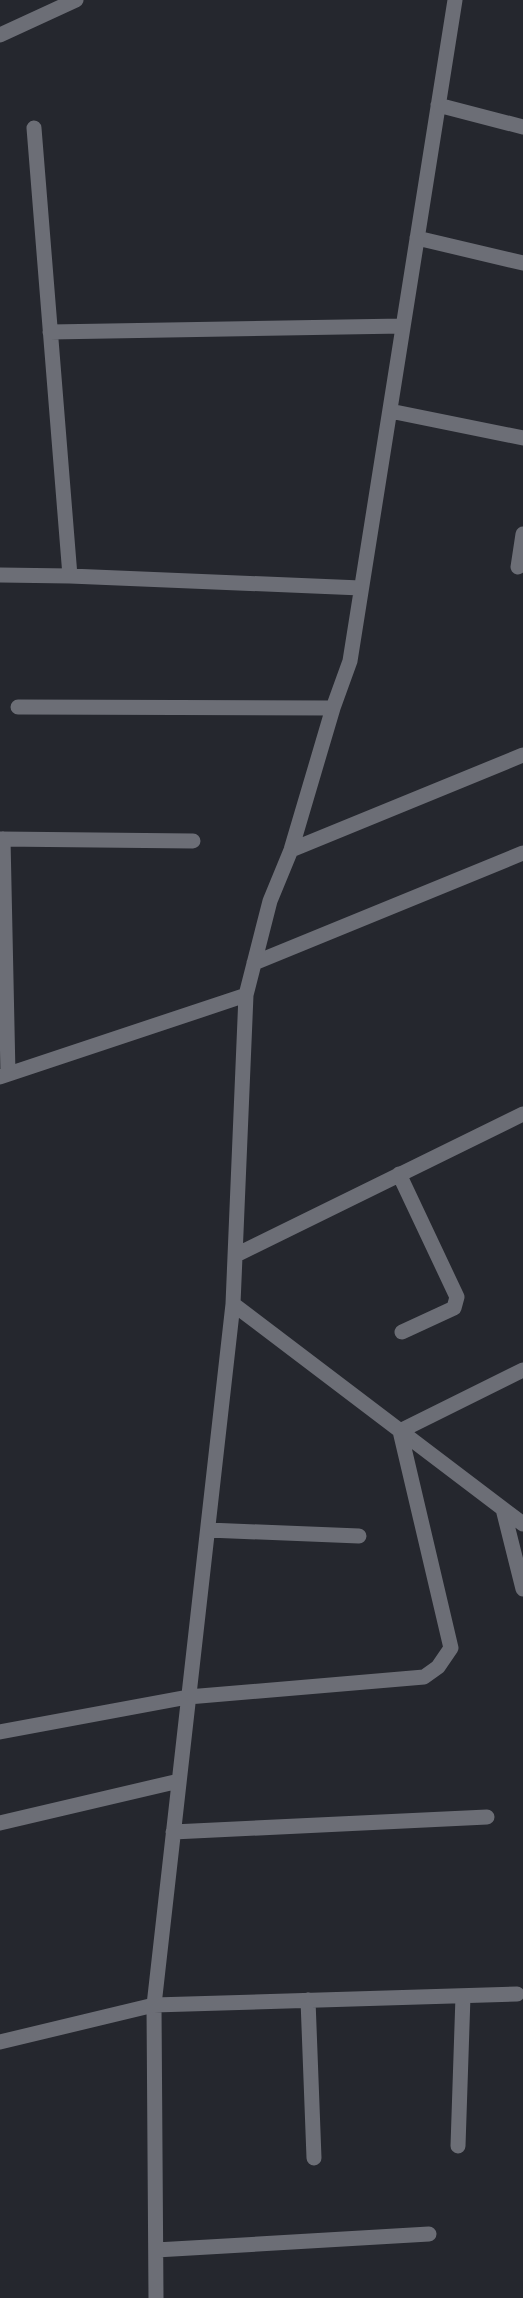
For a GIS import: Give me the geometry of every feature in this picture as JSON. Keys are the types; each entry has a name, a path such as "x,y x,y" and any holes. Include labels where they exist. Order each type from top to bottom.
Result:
{"street":[{"path":"0,35 76,0"},
{"path":"156,2298 154,2005 233,1304 246,995 270,901 291,850 333,708 350,662 455,0"},
{"path":"438,105 523,127"},
{"path":"34,128 70,576"},
{"path":"417,238 523,263"},
{"path":"50,332 403,326"},
{"path":"390,411 523,438"},
{"path":"518,567 523,534"},
{"path":"0,575 362,588"},
{"path":"18,707 333,708"},
{"path":"291,850 523,755"},
{"path":"193,841 2,839 4,1076 246,995"},
{"path":"254,963 523,853"},
{"path":"236,1255 523,1114"},
{"path":"399,1174 457,1297 454,1308 402,1332"},
{"path":"233,1304 523,1524"},
{"path":"400,1431 523,1370"},
{"path":"0,1732 189,1697 424,1677 438,1667 451,1648 400,1431"},
{"path":"503,1509 523,1589"},
{"path":"208,1530 359,1536"},
{"path":"0,1823 179,1781"},
{"path":"173,1832 488,1817"},
{"path":"0,2042 154,2005 517,1994"},
{"path":"458,2146 463,1996"},
{"path":"308,2000 314,2158"},
{"path":"156,2250 429,2234"}]}
